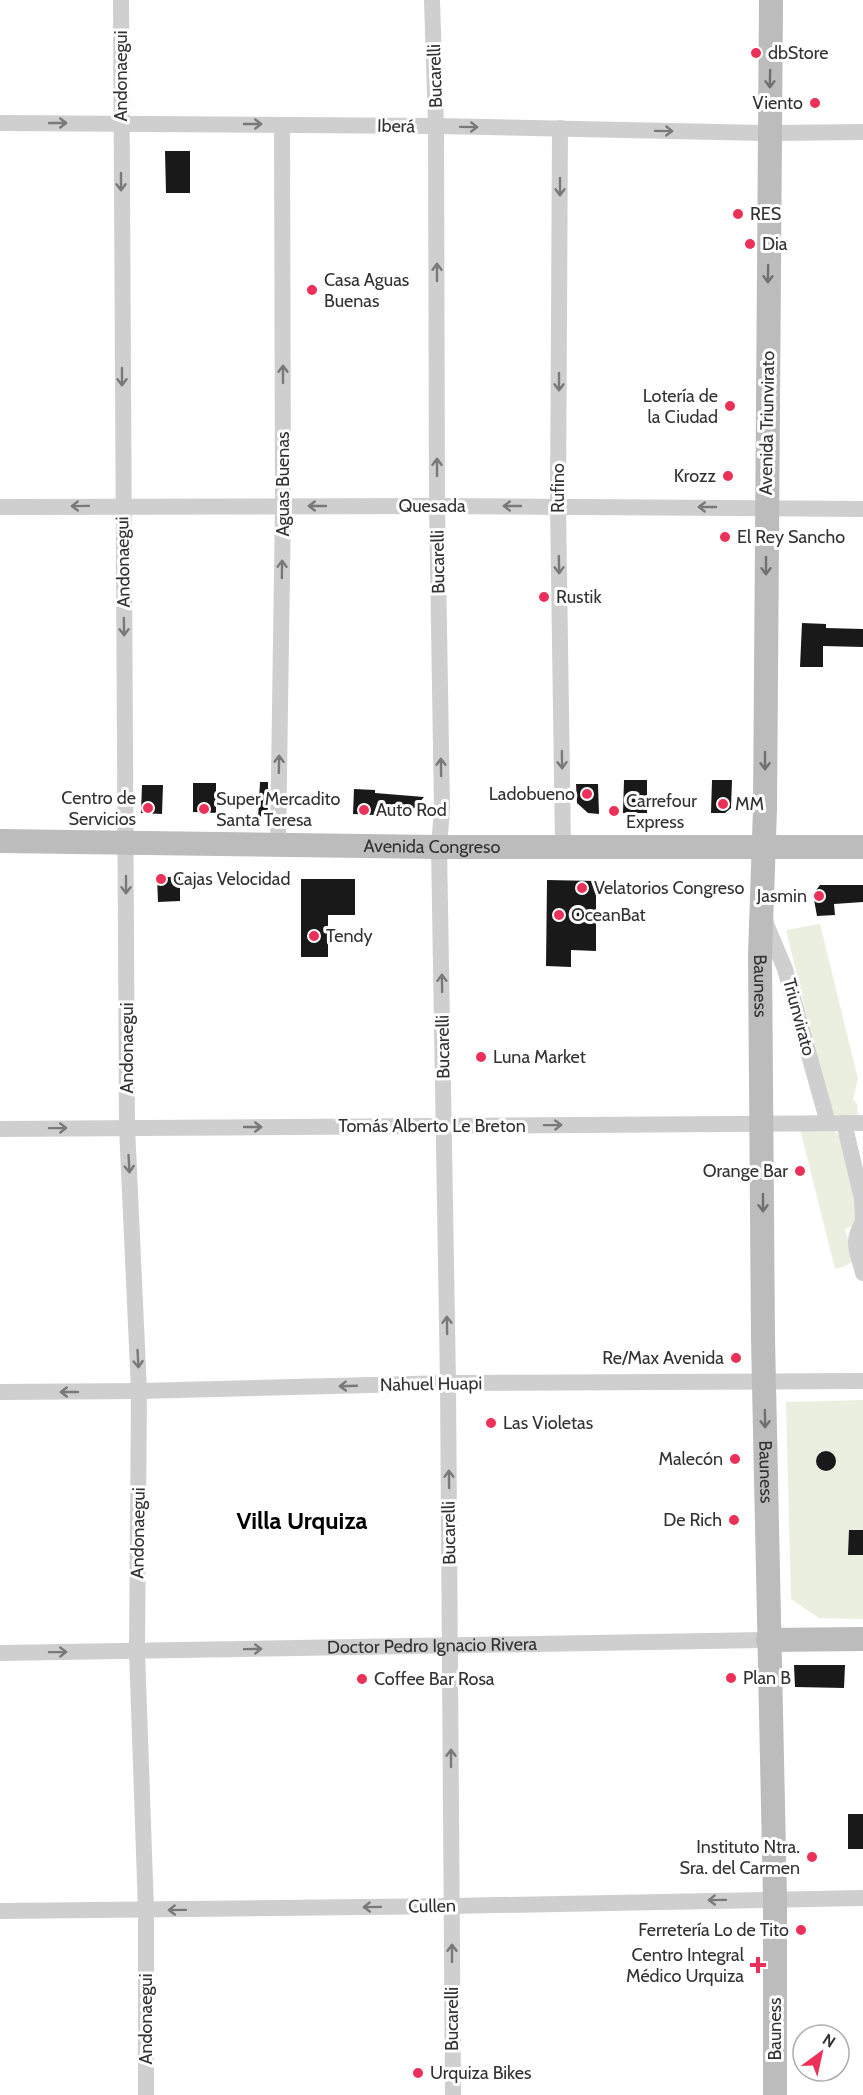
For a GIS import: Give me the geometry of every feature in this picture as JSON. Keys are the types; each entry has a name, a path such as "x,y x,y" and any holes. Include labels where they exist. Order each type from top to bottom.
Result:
{"main road":[{"name":"Avenida Triunvirato","path":"764,847 771,0"},
{"name":"Avenida Congreso","path":"0,841 439,847 863,848"},
{"name":"Bauness","path":"764,847 760,955 768,1640 775,1899 775,2095"},
{"name":"Doctor Pedro Ignacio Rivera","path":"768,1640 863,1639"}],"street":[{"name":"Andonaegui","path":"121,0 127,1127 140,1391 137,1651 146,1910 146,2095"},
{"name":"Bucarelli","path":"432,0 436,126 437,506 442,809 439,847 451,1646 453,2095"},
{"name":"Iberá","path":"0,123 436,126 770,133 863,132"},
{"name":"Aguas Buenas","path":"278,843 283,506 282,125"},
{"name":"Rufino","path":"560,128 558,506 563,847"},
{"name":"Quesada","path":"0,507 558,506 863,509"},
{"name":"Triunvirato","path":"762,913 786,969 862,1199 863,1221 854,1244 863,1273"},
{"name":"Tomás Alberto Le Breton","path":"0,1129 863,1123"},
{"name":"Nahuel Huapi","path":"0,1392 140,1391 448,1383 863,1381"},
{"name":"Doctor Pedro Ignacio Rivera","path":"0,1653 768,1640"},
{"name":"Cullen","path":"0,1911 452,1906 863,1898"}],"shaded area":[{"path":"820,924 858,1079 853,1099 857,1104 858,1116 836,1115 830,1111 786,930"},
{"path":"826,1128 841,1138 858,1219 857,1224 845,1229 854,1261 835,1269 800,1129"},
{"path":"863,1400 863,1619 819,1618 791,1599 786,1402"}],"building":[{"path":"165,151 190,151 190,193 166,193"},
{"path":"802,623 826,624 826,628 863,629 863,647 823,646 823,667 800,667"},
{"path":"624,780 647,780 647,813 623,813"},
{"path":"712,780 732,780 731,808 725,813 711,813"},
{"path":"260,782 268,782 268,809 258,819"},
{"path":"193,783 216,783 216,813 193,812"},
{"name":"Ladobueno","path":"576,784 598,784 599,814 588,813 577,803"},
{"path":"142,785 163,785 162,814 141,813"},
{"path":"354,789 424,797 412,811 374,812 374,815 353,814"},
{"path":"157,877 180,877 180,901 158,902"},
{"name":"Tendy","path":"301,879 355,879 355,915 328,915 328,957 301,957"},
{"path":"547,880 596,881 596,951 571,950 571,967 546,966"},
{"path":"820,885 863,885 863,902 834,904 835,915 817,916 813,894"},
{"path":"822,1451 830,1451 836,1457 836,1465 830,1471 822,1471 816,1465 816,1457"},
{"path":"849,1530 863,1530 863,1555 848,1555"},
{"path":"794,1665 845,1665 844,1688 795,1687"},
{"path":"848,1814 863,1814 863,1849 848,1849"}],"place":[{"name":"dbStore","path":"756,53"},
{"name":"Viento","path":"815,103"},
{"name":"RES","path":"738,214"},
{"name":"Dia","path":"750,244"},
{"name":"Casa Aguas Buenas","path":"312,290"},
{"name":"Lotería de la Ciudad","path":"730,406"},
{"name":"Krozz","path":"728,476"},
{"name":"El Rey Sancho","path":"725,537"},
{"name":"Rustik","path":"544,597"},
{"name":"Ladobueno","path":"587,794"},
{"name":"MM","path":"723,804"},
{"name":"Centro de Servicios","path":"148,808"},
{"name":"Super Mercadito Santa Teresa","path":"204,809"},
{"name":"Auto Rod","path":"364,810"},
{"name":"Carrefour Express","path":"614,811"},
{"name":"Cajas Velocidad","path":"161,879"},
{"name":"Velatorios Congreso","path":"582,888"},
{"name":"Jasmin","path":"819,896"},
{"name":"OceanBat","path":"559,915"},
{"name":"Tendy","path":"314,936"},
{"name":"Luna Market","path":"481,1057"},
{"name":"Orange Bar","path":"800,1171"},
{"name":"Re/Max Avenida","path":"736,1358"},
{"name":"Las Violetas","path":"491,1423"},
{"name":"Malecón","path":"735,1459"},
{"name":"De Rich","path":"734,1520"},
{"name":"Plan B","path":"731,1678"},
{"name":"Coffee Bar Rosa","path":"362,1679"},
{"name":"Instituto Ntra. Sra. del Carmen","path":"812,1857"},
{"name":"Ferretería Lo de Tito","path":"801,1930"},
{"name":"Centro Integral Médico Urquiza","path":"758,1965"},
{"name":"Urquiza Bikes","path":"418,2073"}],"district":[{"name":"Villa Urquiza","path":"302,1520"}]}
